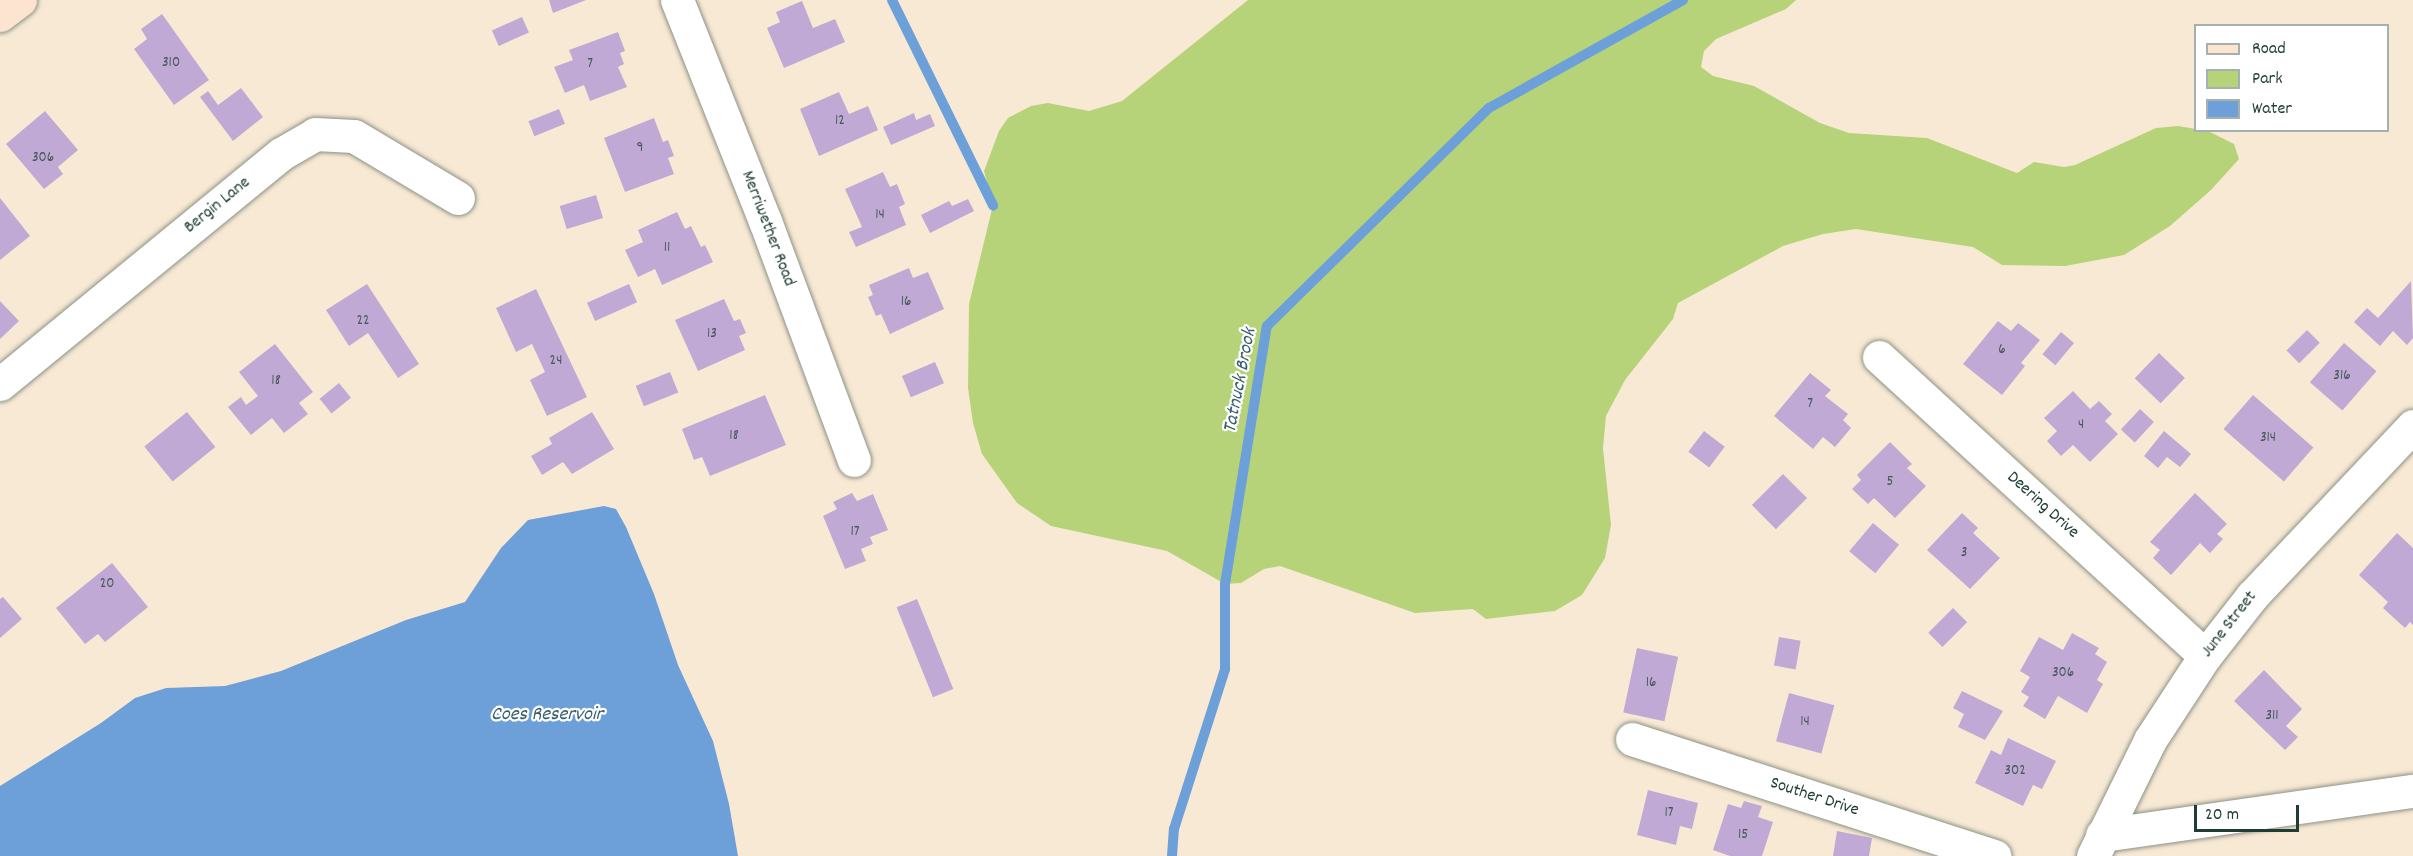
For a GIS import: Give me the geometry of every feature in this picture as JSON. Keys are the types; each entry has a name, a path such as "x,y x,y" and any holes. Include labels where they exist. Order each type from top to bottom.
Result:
{"main road":[{"path":"0,15 20,0"}],"street":[{"name":"Merriwether Road","path":"677,0 765,220 854,460"},
{"name":"Bergin Lane","path":"0,384 281,154 315,134 354,136 458,198"},
{"name":"Deering Drive","path":"1879,357 2205,656"},
{"name":"June Street","path":"2097,846 2150,740 2205,656 2252,596 2413,426"},
{"name":"Souther Drive","path":"1632,739 1995,856"},
{"path":"2097,846 2413,791"}],"green space":[{"path":"1248,0 1796,0 1786,9 1716,39 1704,51 1701,67 1713,76 1754,86 1820,123 1849,133 1927,138 2017,173 2034,162 2064,167 2075,165 2156,128 2178,126 2194,129 2194,132 2210,132 2234,144 2239,159 2211,190 2170,226 2124,255 2065,266 2002,265 1973,247 1856,229 1823,234 1783,246 1678,303 1673,319 1625,380 1606,416 1603,448 1611,525 1605,558 1582,595 1555,611 1486,619 1473,609 1415,613 1280,566 1264,569 1241,583 1225,584 1167,551 1051,526 1017,503 982,454 973,423 968,388 969,304 993,205 984,171 999,131 1008,118 1031,106 1048,103 1089,111 1122,101"}],"water":[{"name":"Coes Reservoir","path":"604,506 616,509 626,527 654,594 678,665 713,741 729,804 738,856 0,856 0,786 101,723 135,698 166,688 225,686 281,671 406,620 465,602 501,548 528,520"}],"building":[{"path":"549,0 586,0 553,13"},
{"path":"802,1 813,28 835,19 845,42 784,68 767,28 780,22 776,12"},
{"path":"162,14 209,80 174,105 134,49 147,39 141,29"},
{"path":"522,17 529,33 499,46 492,30"},
{"path":"618,32 625,51 620,53 624,64 618,67 627,87 590,101 584,85 565,93 554,67 573,60 569,50"},
{"path":"241,88 263,117 233,141 200,97 208,91 218,105"},
{"path":"839,92 849,114 868,106 878,130 819,156 800,109"},
{"path":"559,109 565,124 534,136 528,121"},
{"path":"45,111 78,150 58,167 63,174 44,189 6,144"},
{"path":"914,113 916,120 930,114 935,126 891,145 883,127"},
{"path":"654,118 663,142 668,140 674,156 668,158 674,174 625,192 604,138"},
{"path":"883,172 890,187 897,184 905,204 899,207 906,225 856,247 849,232 862,227 845,189"},
{"path":"596,195 603,218 567,229 560,206"},
{"path":"0,198 30,236 0,260"},
{"path":"968,199 974,211 930,233 921,215 949,201 952,206"},
{"path":"677,212 685,229 691,226 701,247 705,245 713,262 662,285 655,269 638,277 625,250 643,242 638,230"},
{"path":"909,268 913,278 928,272 944,309 890,334 881,314 876,316 868,297 873,295 869,285"},
{"path":"2411,281 2413,338 2407,345 2393,331 2380,346 2354,322 2367,308 2378,318"},
{"path":"367,284 419,364 398,378 368,333 349,346 326,310"},
{"path":"629,284 637,302 595,321 587,303"},
{"path":"536,289 587,397 547,416 530,380 545,372 532,344 516,352 496,308"},
{"path":"724,299 734,321 740,319 746,333 739,336 745,350 698,371 675,320"},
{"path":"0,301 19,321 0,339"},
{"path":"1998,321 2011,331 2018,323 2040,340 2021,363 2025,366 2002,395 1963,364"},
{"path":"2307,330 2320,343 2299,363 2286,351"},
{"path":"2061,332 2074,343 2055,365 2042,354"},
{"path":"2344,343 2376,371 2342,410 2310,382"},
{"path":"275,344 313,392 299,403 308,414 284,433 272,418 251,435 228,407 241,397 246,405 258,396 239,372"},
{"path":"2159,353 2185,378 2161,403 2135,378"},
{"path":"935,362 944,383 911,397 902,376"},
{"path":"670,372 678,392 644,406 636,386"},
{"path":"1810,373 1831,390 1825,396 1848,414 1843,420 1851,428 1835,447 1823,437 1813,449 1774,416"},
{"path":"339,383 351,398 332,413 320,399"},
{"path":"2073,391 2090,409 2099,401 2112,414 2105,421 2118,434 2090,462 2073,445 2061,456 2047,441 2057,431 2044,418"},
{"path":"765,395 786,445 710,476 702,457 694,460 682,429"},
{"path":"2253,395 2313,447 2284,481 2223,429"},
{"path":"2140,409 2154,422 2135,442 2121,429"},
{"path":"187,412 215,447 173,482 144,447"},
{"path":"592,412 614,449 572,474 563,462 542,475 531,456 552,444 549,438"},
{"path":"1704,431 1725,447 1709,467 1688,452"},
{"path":"2164,431 2191,454 2180,467 2167,457 2158,468 2144,456"},
{"path":"1890,442 1912,464 1907,468 1926,486 1895,518 1874,498 1868,504 1852,489 1861,480 1857,475"},
{"path":"1783,474 1807,498 1776,529 1752,505"},
{"path":"852,493 857,501 873,494 888,530 870,537 873,544 861,549 866,561 845,569 823,516 837,509 833,502"},
{"path":"2195,493 2227,524 2217,534 2223,539 2210,553 2200,543 2171,575 2153,558 2160,550 2150,542"},
{"path":"1962,513 1978,528 1973,533 2000,558 1970,589 1927,550"},
{"path":"1873,523 1899,545 1875,573 1849,551"},
{"path":"2397,533 2413,548 2413,625 2410,622 2405,628 2383,608 2388,602 2359,575"},
{"path":"112,563 148,607 105,642 98,634 85,644 56,608"},
{"path":"3,597 22,619 0,638 0,599"},
{"path":"917,599 953,689 933,697 897,607"},
{"path":"1953,608 1967,622 1942,647 1928,633"},
{"path":"2072,633 2099,648 2095,654 2107,662 2097,680 2103,684 2087,713 2058,696 2045,719 2023,706 2029,697 2021,692 2030,677 2020,671 2039,637 2063,650"},
{"path":"1779,637 1801,641 1796,669 1774,666"},
{"path":"1637,648 1678,657 1664,721 1623,713"},
{"path":"2264,670 2302,709 2286,726 2298,737 2285,750 2234,701"},
{"path":"1962,691 2003,711 1985,740 1958,727 1964,714 1953,708"},
{"path":"1789,693 1834,705 1821,753 1776,741"},
{"path":"2008,738 2056,761 2042,789 2033,785 2023,806 1975,783 1991,750 2001,755"},
{"path":"1648,790 1698,803 1692,829 1680,826 1676,845 1637,835"},
{"path":"1744,801 1762,806 1758,817 1773,822 1762,856 1730,856 1713,850 1728,804 1741,808"},
{"path":"1837,831 1872,838 1869,856 1833,856"}],"waterway":[{"path":"892,0 993,205"},
{"name":"Tatnuck Brook","path":"1172,856 1174,829 1225,669 1225,584 1267,326 1489,108 1683,0"}]}
